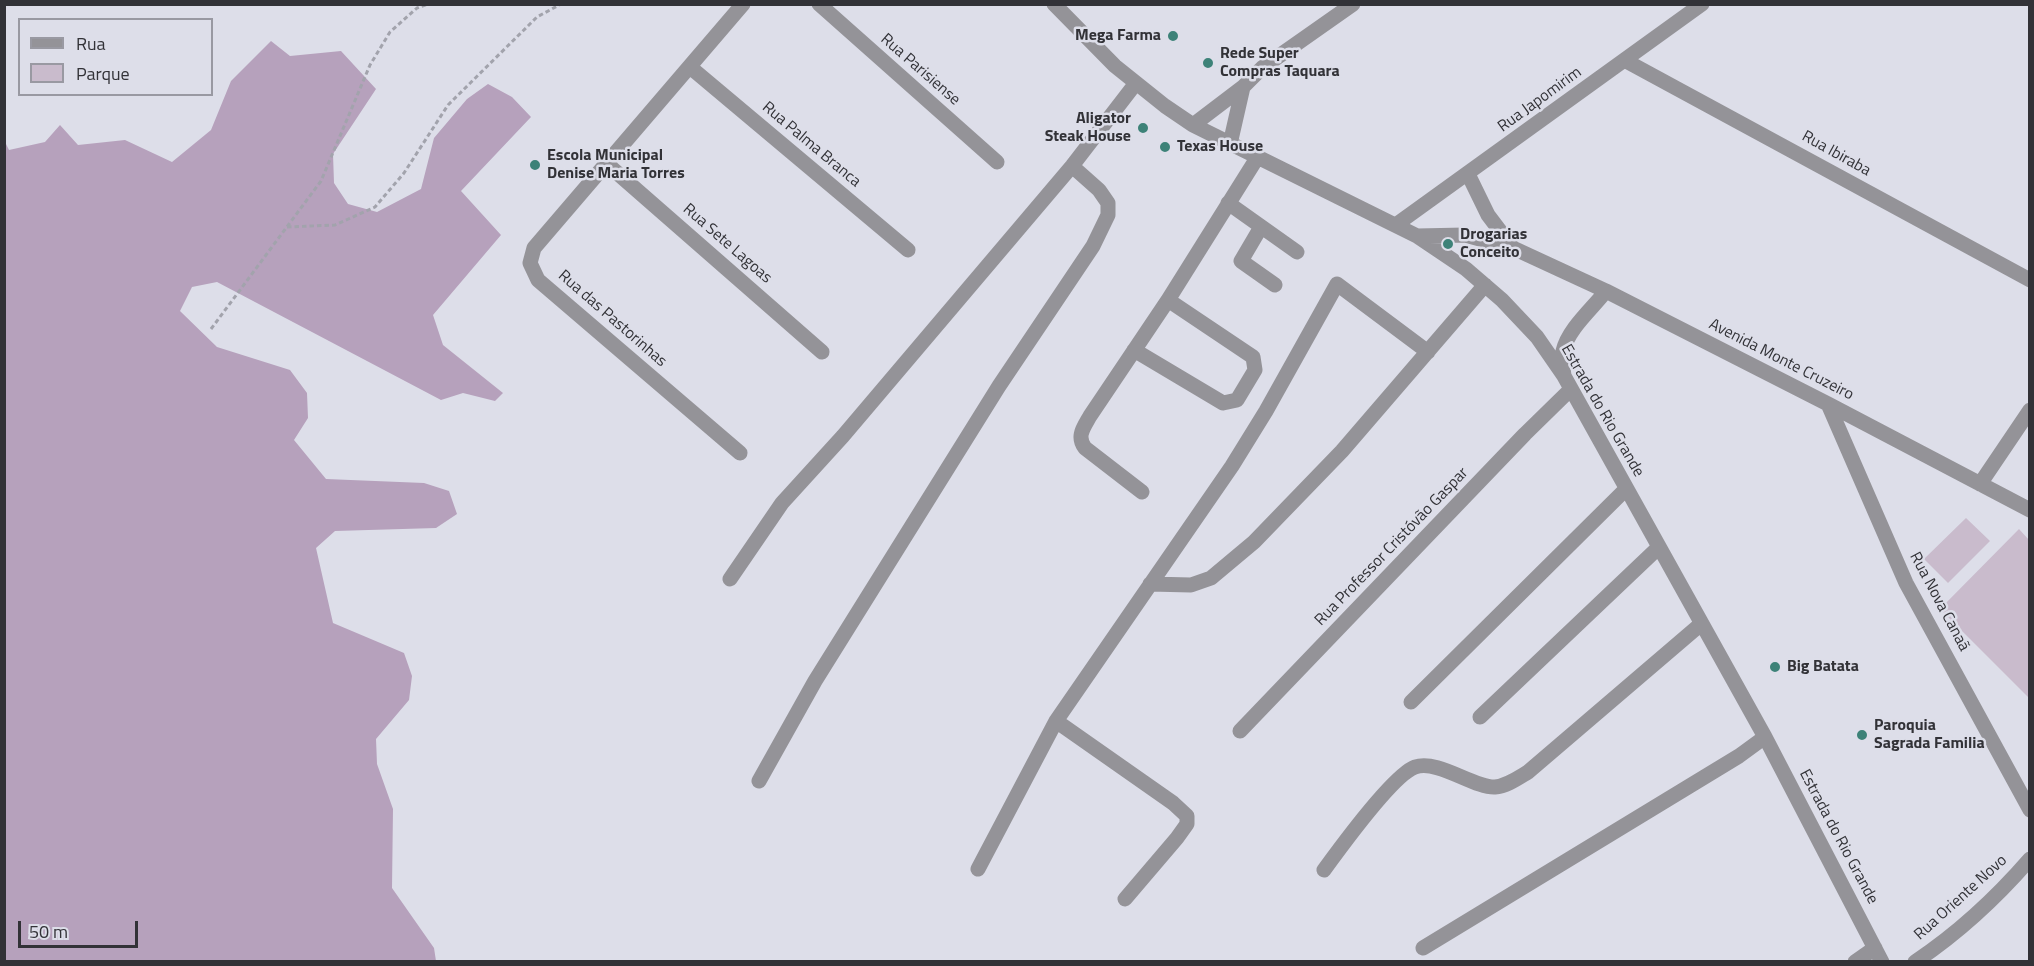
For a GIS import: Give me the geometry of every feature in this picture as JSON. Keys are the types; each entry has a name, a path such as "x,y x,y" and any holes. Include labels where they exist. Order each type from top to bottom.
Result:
{"street":[{"name":"Rua das Pastorinhas","path":"740,453 538,280 530,263 534,249 743,4"},
{"name":"Rua Parisiense","path":"819,4 997,162"},
{"name":"Estrada do Rio Grande","path":"1054,4 1115,66 1192,125 1397,224 1417,236 1466,269 1537,337 1564,376 1765,736 1879,955"},
{"path":"1192,125 1243,87 1262,68 1353,4"},
{"name":"Rua Japomirim","path":"1397,224 1702,4"},
{"name":"Rua Ibiraba","path":"1626,60 2030,280"},
{"name":"Rua Palma Branca","path":"690,67 908,250"},
{"path":"730,579 782,503 843,436 1072,166 1136,83"},
{"path":"1230,144 1243,87"},
{"path":"1142,492 1085,448 1080,435 1090,416 1168,300 1257,158"},
{"name":"Rua Sete Lagoas","path":"607,164 822,352"},
{"path":"759,781 815,681 999,386 1093,246 1108,215 1108,202 1099,190 1072,166"},
{"name":"Avenida Monte Cruzeiro","path":"1468,174 1488,215 1513,248"},
{"path":"1228,204 1297,252"},
{"path":"1261,227 1240,261 1275,285"},
{"name":"Avenida Monte Cruzeiro","path":"1417,236 1465,235 1513,248 1606,291 2030,510"},
{"path":"978,869 1056,721 1232,466 1337,284 1428,352"},
{"path":"1150,584 1191,585 1211,578 1254,542 1342,451 1485,285"},
{"path":"1547,351 1556,354 1563,348 1606,291"},
{"path":"1134,350 1223,403 1237,400 1255,370 1253,357 1168,300"},
{"path":"1563,348 1564,376"},
{"name":"Rua Professor Cristóvão Gaspar","path":"1240,731 1571,389"},
{"name":"Rua Nova Canaã","path":"1828,404 1906,583 2030,810"},
{"path":"1980,484 2030,410"},
{"path":"1411,702 1626,489"},
{"path":"1480,717 1659,547"},
{"path":"1324,870 1367,814 1402,776 1415,767 1430,766 1492,787 1508,784 1528,772 1701,624"},
{"path":"1056,721 1173,803 1187,816 1187,824 1177,838 1125,899"},
{"path":"1423,948 1739,756 1765,736"},
{"name":"Rua Oriente Novo","path":"1915,962 1962,926 2030,859"},
{"path":"1855,962 1879,955"}],"path":[{"path":"211,329 321,181 370,65 390,32 417,8 429,4"},
{"path":"287,227 334,225 375,207 404,172 448,105 537,17 561,4"}],"green space":[{"path":"1966,518 1990,541 1948,583 1924,559"},
{"path":"2019,529 2029,540 2029,698 1940,609"}],"shaded area":[{"path":"271,41 290,56 341,51 376,89 333,154 334,183 348,204 377,212 421,189 434,138 467,99 488,84 512,97 531,117 461,191 501,235 433,315 443,345 503,393 495,401 463,393 441,400 217,282 192,287 180,311 217,347 290,370 307,393 308,418 294,440 326,479 424,483 449,491 457,514 436,528 335,531 316,548 333,623 404,653 412,676 409,700 376,739 377,764 393,809 392,888 434,948 436,961 5,961 5,142 9,150 45,142 60,125 78,145 125,140 172,162 211,130 231,81"}],"place":[{"name":"Mega Farma","path":"1173,36"},
{"name":"Rede Super Compras Taquara","path":"1208,63"},
{"name":"Aligator Steak House","path":"1143,128"},
{"name":"Texas House","path":"1165,147"},
{"name":"Escola Municipal Denise Maria Torres","path":"535,165"},
{"name":"Drogarias Conceito","path":"1448,244"},
{"name":"Big Batata","path":"1775,667"},
{"name":"Paroquia Sagrada Familia","path":"1862,735"}]}
